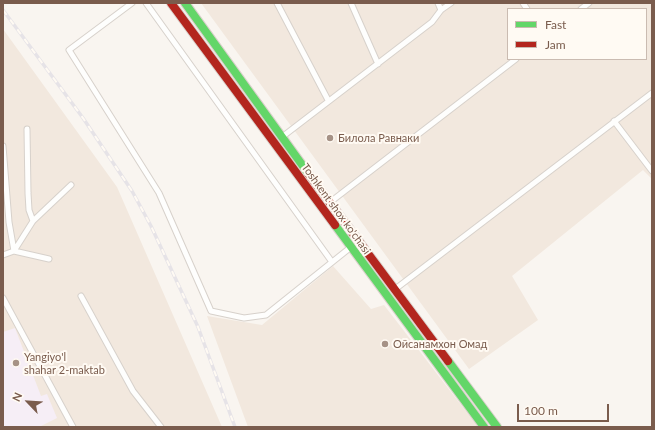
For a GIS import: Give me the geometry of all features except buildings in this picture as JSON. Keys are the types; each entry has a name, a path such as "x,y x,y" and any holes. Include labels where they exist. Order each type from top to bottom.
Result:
{"main road":[{"name":"Toshkent shox ko'chasi","path":"171,3 484,427"},
{"name":"Toshkent shox ko'chasi","path":"185,3 301,165 497,427"},
{"path":"294,170 301,165"}],"street":[{"path":"132,3 69,50 159,193 211,311 244,318 266,315 351,247"},
{"path":"146,3 332,262"},
{"path":"277,3 328,100"},
{"path":"351,3 378,64"},
{"path":"438,3 441,10"},
{"path":"282,137 328,100 353,84 432,22 441,10 451,3"},
{"path":"329,203 515,60"},
{"path":"394,290 652,93"},
{"path":"614,121 652,171"},
{"path":"27,128 29,210 33,221"},
{"path":"3,146 8,222 14,251"},
{"path":"14,251 33,221 71,186"},
{"path":"3,255 14,251 49,259"},
{"path":"81,296 133,391 161,427"},
{"path":"3,298 73,427"}],"shaded area":[{"path":"201,3 652,3 652,179 643,170 512,276 538,320 469,369"},
{"path":"3,29 117,187 222,427 3,427"},
{"path":"333,266 371,309 384,305 478,427 248,427 207,316 262,325"},
{"name":"Yangiyo'l shahar 2-maktab","path":"15,328 41,396 47,394 57,418 39,427 3,427 3,332"}],"railway":[{"path":"3,10 83,118 132,191 151,226 198,327 235,427"}],"traffic: fast":[{"path":"185,3 308,173"},
{"path":"335,225 484,427"},
{"path":"448,361 497,427"}],"traffic: jam":[{"path":"171,3 335,225"},
{"path":"308,173 448,361"}],"place":[{"name":"Билола Равнаки","path":"330,138"},
{"name":"Ойсанамхон Омад","path":"385,344"},
{"name":"Yangiyo'l shahar 2-maktab","path":"16,363"}]}
